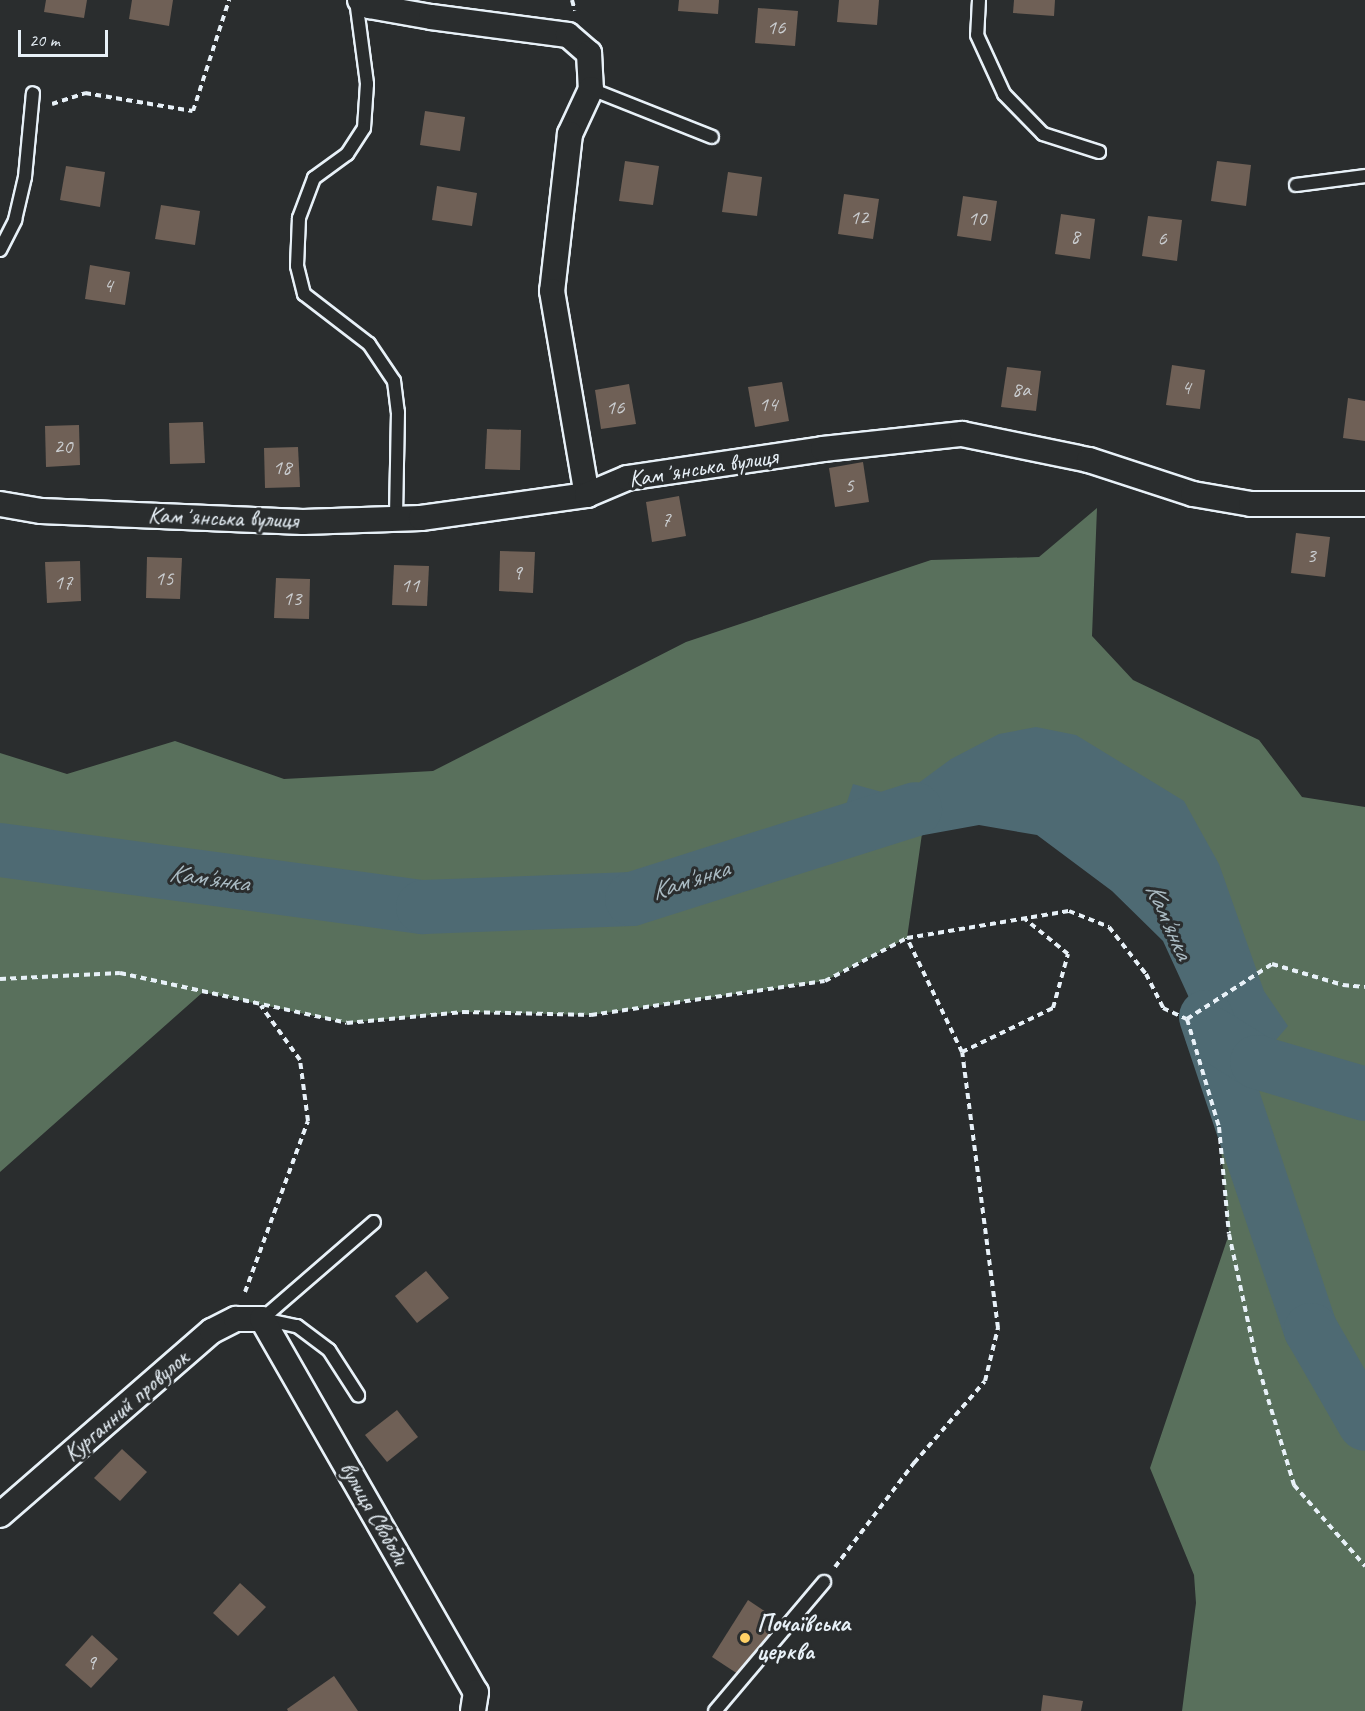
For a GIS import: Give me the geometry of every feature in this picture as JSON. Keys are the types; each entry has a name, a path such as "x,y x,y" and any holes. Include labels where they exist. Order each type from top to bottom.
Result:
{"street":[{"path":"358,0 369,6 431,17 568,35 589,52 591,89 570,134 552,291 587,495"},
{"name":"Камʼянська вулиця","path":"0,504 41,511 303,522 396,519 487,511 587,495 627,478 823,449 963,434 1089,460 1193,494 1251,504 1365,504"},
{"name":"Курганний провулок","path":"0,1515 213,1331 236,1319 262,1319"},
{"name":"вулиця Свободи","path":"262,1319 476,1692 473,1711"}],"lane":[{"path":"358,0 367,84 364,128 347,154 314,178 299,218 297,266 304,294 369,344 394,381 398,412 396,519"},
{"path":"979,0 977,35 1004,94 1043,134 1099,152"},
{"path":"591,89 712,137"},
{"path":"0,250 15,220 25,177 33,93"},
{"path":"1296,185 1365,176"},
{"path":"262,1319 374,1222"},
{"path":"262,1319 297,1326 329,1350 357,1395"},
{"path":"715,1711 824,1582"}],"path":[{"path":"29,128 48,105 85,93 193,111 229,0"},
{"path":"0,979 120,973 346,1023 463,1012 591,1015 825,981 908,938 1024,918 1069,911 1109,927 1146,974 1162,1008 1187,1019 1219,1127 1229,1234 1256,1359 1294,1485 1365,1566"},
{"path":"962,1052 1053,1008 1068,954 1024,918"},
{"path":"824,1582 914,1463 985,1381 998,1328 962,1052 908,938"},
{"path":"1187,1019 1272,964 1343,985 1365,987"},
{"path":"236,1319 267,1225 308,1121 300,1060 260,1005"}],"green space":[{"path":"1097,508 1092,636 1133,680 1259,740 1302,797 1365,807 1365,1711 1182,1711 1196,1603 1194,1575 1150,1468 1229,1234 1219,1127 1237,1110 1208,1005 1108,789 926,806 907,938 825,981 591,1015 463,1012 347,1023 203,992 0,1172 0,753 67,774 175,741 284,779 433,771 686,642 931,560 1039,557"}],"water":[{"path":"1036,727 1076,735 1184,801 1219,864 1264,991 1288,1026 1243,1078 1217,1094 1191,1002 1163,941 1112,891 1037,835 979,825 902,839 852,853 841,820 853,784 889,794 913,787 951,759 999,734"}],"building":[{"path":"46,0 87,0 84,18 44,12"},
{"path":"132,0 173,0 169,26 129,19"},
{"path":"679,0 719,0 718,14 678,11"},
{"path":"839,0 879,0 877,25 837,22"},
{"path":"1014,0 1055,0 1054,16 1013,13"},
{"path":"758,8 798,11 795,46 755,43"},
{"path":"425,111 465,117 460,151 420,145"},
{"path":"625,161 659,166 653,205 619,201"},
{"path":"1217,161 1251,165 1246,206 1211,201"},
{"path":"66,166 105,172 100,207 60,200"},
{"path":"728,172 762,177 757,216 722,212"},
{"path":"437,186 477,193 472,226 432,220"},
{"path":"844,194 879,199 873,239 838,234"},
{"path":"963,196 997,201 991,241 957,236"},
{"path":"161,205 200,211 195,245 155,239"},
{"path":"1061,214 1095,219 1090,259 1055,254"},
{"path":"1148,216 1182,220 1177,261 1142,256"},
{"path":"90,265 130,272 125,305 85,299"},
{"path":"1172,365 1205,370 1200,409 1166,405"},
{"path":"1007,367 1041,371 1036,411 1001,407"},
{"path":"782,382 789,421 755,427 748,387"},
{"path":"629,384 636,424 601,429 595,390"},
{"path":"1348,398 1365,401 1365,441 1343,438"},
{"path":"203,422 205,463 170,464 169,423"},
{"path":"79,425 80,465 46,467 45,426"},
{"path":"487,429 521,430 520,470 485,469"},
{"path":"298,447 300,487 265,488 264,448"},
{"path":"863,462 869,502 835,507 829,468"},
{"path":"679,496 686,536 652,542 646,502"},
{"path":"1296,533 1330,537 1325,577 1291,573"},
{"path":"500,551 535,552 533,593 499,591"},
{"path":"147,557 182,558 180,599 146,598"},
{"path":"80,561 81,601 47,603 45,562"},
{"path":"394,565 429,566 427,606 392,605"},
{"path":"276,578 310,579 309,619 274,618"},
{"path":"426,1271 449,1298 417,1323 395,1296"},
{"path":"397,1410 418,1437 387,1462 365,1435"},
{"path":"122,1449 147,1472 120,1501 94,1478"},
{"path":"240,1583 266,1607 238,1636 213,1613"},
{"name":"Почаївська церква","path":"748,1600 778,1620 741,1676 712,1657"},
{"path":"92,1635 118,1659 91,1688 65,1665"},
{"path":"334,1676 358,1711 288,1711 287,1709"},
{"path":"1043,1695 1083,1701 1081,1711 1041,1711"}],"waterway":[{"name":"Кам'янка","path":"0,850 423,907 632,899 915,809"},
{"name":"Кам'янка","path":"1206,1017 1311,1330 1365,1424"},
{"name":"Кам'янка","path":"1212,1034 1257,1062 1365,1094"}],"place":[{"name":"Почаївська церква","path":"745,1638"}]}
